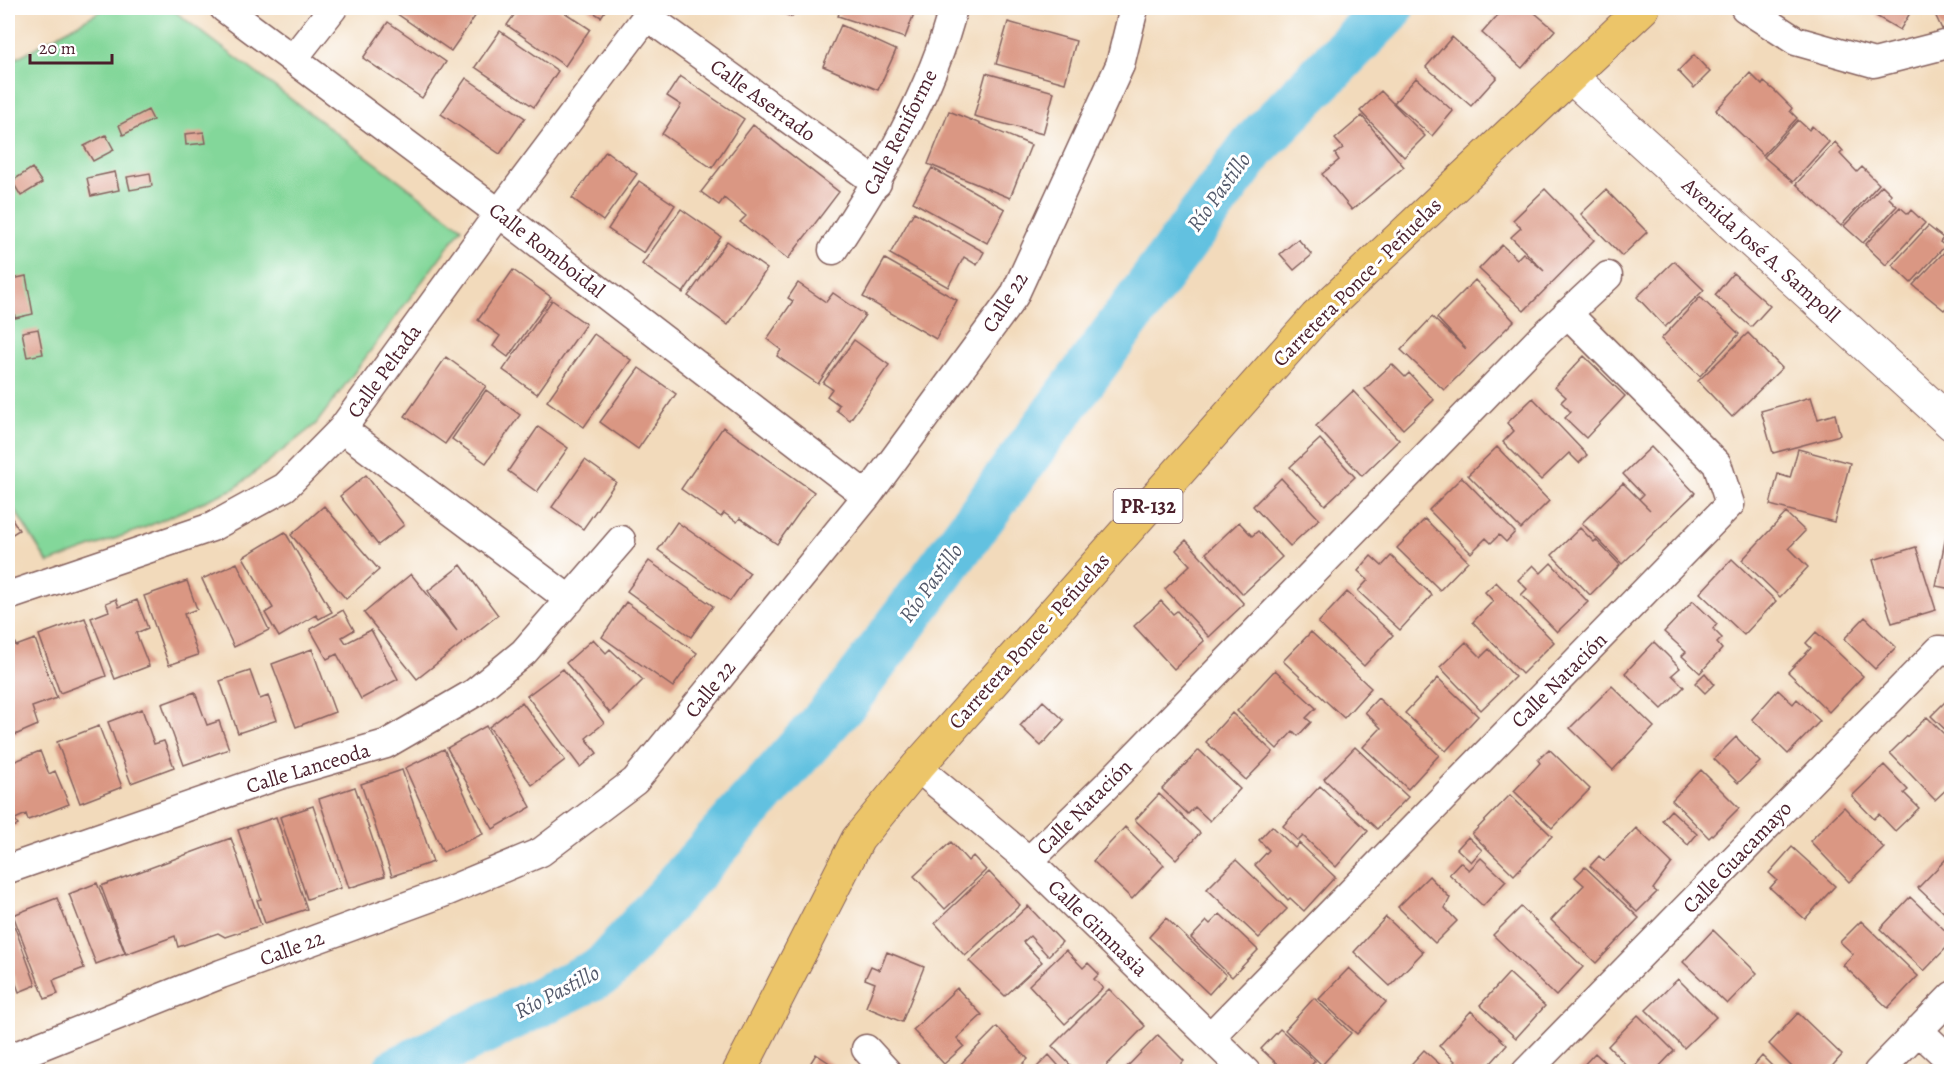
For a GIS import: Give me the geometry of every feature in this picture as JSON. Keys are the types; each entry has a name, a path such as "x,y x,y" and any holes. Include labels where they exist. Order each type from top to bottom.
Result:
{"main road":[{"name":"Carretera Ponce - Peñuelas","path":"739,1071 858,839 917,767 1316,317 1643,8"}],"street":[{"name":"Calle Romboidal","path":"224,8 499,213 867,496"},
{"path":"293,59 333,8"},
{"name":"Calle Reniforme","path":"833,250 877,183 944,46 953,8"},
{"name":"Calle 22","path":"8,1059 221,974 448,891 541,852 635,781 867,496 1014,296 1120,65 1134,8"},
{"path":"1745,8 1796,41 1874,63 1952,43"},
{"name":"Calle Aserrado","path":"651,12 877,183"},
{"name":"Calle Peltada","path":"8,596 212,527 285,487 342,429 499,213 651,12"},
{"name":"Avenida José A. Sampoll","path":"1570,76 1952,424"},
{"name":"Calle Natación","path":"1029,861 1108,784 1567,314 1608,276"},
{"name":"Calle Natación","path":"1210,1037 1730,504 1717,464 1567,314"},
{"path":"342,429 570,600"},
{"name":"Calle Lanceoda","path":"8,869 279,775 386,744 474,693 524,652 621,540"},
{"name":"Calle Guacamayo","path":"1526,1071 1939,650 1952,651"},
{"name":"Calle Gimnasia","path":"917,767 1029,861 1246,1071"},
{"path":"1878,1071 1952,996"},
{"path":"1918,1030 1952,1062"},
{"path":"866,1049 887,1071"}],"green space":[{"path":"106,8 170,8 462,228 316,424 235,488 144,528 48,563 8,499 8,63"}],"building":[{"path":"395,8 466,8 476,15 451,51 393,11"},
{"path":"519,8 558,8 590,29 565,66 507,25"},
{"path":"586,8 607,8 601,17"},
{"path":"770,8 796,8 792,17"},
{"path":"841,8 916,8 905,38 838,16"},
{"path":"1504,8 1529,8 1555,30 1522,68 1482,33"},
{"path":"1881,8 1913,8 1900,30 1876,16"},
{"path":"1932,8 1952,8 1952,24 1942,29"},
{"path":"388,22 446,62 422,98 363,58"},
{"path":"1008,22 1076,41 1065,83 996,64"},
{"path":"841,25 896,50 878,90 823,66"},
{"path":"500,31 558,71 534,107 475,67"},
{"path":"1452,37 1497,77 1471,106 1426,67"},
{"path":"1694,55 1710,72 1694,88 1678,71"},
{"path":"986,73 1054,92 1043,134 974,116"},
{"path":"1750,73 1762,85 1764,82 1775,91 1792,108 1790,111 1797,118 1763,155 1716,110"},
{"path":"680,76 744,119 712,168 662,134 681,105 667,96"},
{"path":"466,78 525,118 500,154 441,114"},
{"path":"1416,78 1453,111 1432,136 1394,103"},
{"path":"1381,91 1425,136 1404,157 1360,111"},
{"path":"148,110 153,120 123,135 119,125"},
{"path":"949,111 1031,145 1010,198 928,164"},
{"path":"1362,116 1404,167 1352,210 1322,174 1339,160 1335,154 1343,148 1335,139"},
{"path":"1798,120 1809,130 1812,126 1829,142 1793,182 1764,157"},
{"path":"753,125 839,192 788,259 740,222 746,216 724,198 719,205 701,192"},
{"path":"204,132 206,143 186,145 185,134"},
{"path":"106,135 114,150 93,161 84,146"},
{"path":"1835,142 1843,151 1840,154 1857,172 1862,167 1879,184 1841,226 1796,184"},
{"path":"606,151 637,174 603,221 572,198"},
{"path":"32,168 42,183 21,196 12,181"},
{"path":"932,168 1005,209 987,243 913,202"},
{"path":"115,172 119,190 91,196 87,178"},
{"path":"150,173 152,186 130,190 127,177"},
{"path":"639,181 675,205 644,253 608,229"},
{"path":"1882,185 1891,194 1889,198 1897,206 1863,243 1844,226"},
{"path":"1545,189 1594,240 1524,311 1479,269 1502,245 1517,259 1523,253 1544,271 1511,237 1521,228 1513,220"},
{"path":"1606,190 1647,232 1622,256 1581,214"},
{"path":"1900,207 1908,214 1911,210 1925,223 1886,265 1865,245"},
{"path":"681,209 721,237 683,293 642,264"},
{"path":"914,212 984,252 977,265 964,257 948,287 890,254"},
{"path":"1928,226 1943,238 1940,242 1945,246 1911,283 1892,265"},
{"path":"1298,239 1312,255 1294,270 1280,254"},
{"path":"727,241 767,269 728,325 688,296"},
{"path":"1948,248 1952,252 1952,302 1944,310 1913,285"},
{"path":"885,259 957,300 936,339 863,297"},
{"path":"1674,261 1704,290 1665,327 1637,297"},
{"path":"513,270 551,297 508,357 493,346 500,336 478,320"},
{"path":"1733,273 1770,306 1751,327 1715,295"},
{"path":"26,276 33,314 15,318 8,280"},
{"path":"1475,280 1514,321 1444,390 1401,350 1432,317 1466,349 1437,318"},
{"path":"798,283 826,302 833,293 865,315 818,384 777,356 781,350 767,339 793,301 788,298"},
{"path":"1700,297 1739,334 1700,376 1661,339"},
{"path":"552,300 586,324 537,394 503,370"},
{"path":"38,329 43,354 27,357 22,332"},
{"path":"1748,333 1782,368 1732,417 1698,381"},
{"path":"594,334 631,360 584,427 547,401"},
{"path":"854,340 889,365 850,420 836,410 839,405 827,396 832,389 823,383"},
{"path":"1584,356 1625,396 1586,438 1565,418 1571,412 1561,402 1566,397 1555,387"},
{"path":"446,357 486,386 445,444 405,416"},
{"path":"1392,364 1405,377 1409,373 1434,400 1403,429 1365,389"},
{"path":"639,368 676,394 638,449 600,422"},
{"path":"486,390 520,415 486,463 452,439"},
{"path":"1353,391 1399,440 1362,476 1316,426"},
{"path":"1811,397 1818,419 1835,414 1840,435 1773,453 1761,411"},
{"path":"1533,398 1587,455 1579,463 1569,453 1541,480 1503,442 1514,431 1507,423"},
{"path":"538,427 568,448 537,492 508,471"},
{"path":"723,427 814,492 777,544 740,518 737,522 724,513 721,517 681,489"},
{"path":"1320,439 1355,477 1325,505 1290,467"},
{"path":"1497,447 1549,501 1521,529 1468,475"},
{"path":"1651,447 1695,493 1622,564 1582,523 1623,483 1639,499 1643,495 1623,474"},
{"path":"1798,449 1850,463 1834,522 1770,505 1778,474 1790,478"},
{"path":"585,460 616,482 583,529 552,507"},
{"path":"366,475 404,525 378,545 340,496"},
{"path":"1462,477 1515,532 1506,542 1499,535 1491,543 1486,538 1471,553 1429,510"},
{"path":"1281,478 1319,519 1290,546 1253,506"},
{"path":"324,506 379,570 346,599 291,535"},
{"path":"8,512 19,530 8,537"},
{"path":"1786,513 1805,531 1789,548 1808,567 1780,597 1742,560"},
{"path":"1425,519 1468,561 1440,590 1397,548"},
{"path":"1949,521 1952,521 1952,589 1936,586"},
{"path":"677,522 750,573 730,601 658,550"},
{"path":"1239,522 1252,536 1258,531 1282,557 1243,594 1206,553"},
{"path":"1580,528 1594,542 1596,540 1620,565 1590,595 1552,555"},
{"path":"285,532 332,612 319,619 316,615 279,637 265,613 273,608 243,557"},
{"path":"1186,540 1244,604 1209,637 1165,589 1190,565 1176,550"},
{"path":"1916,547 1936,610 1892,623 1873,560"},
{"path":"1371,556 1382,566 1391,556 1432,595 1400,630 1358,591 1368,580 1358,571"},
{"path":"1732,559 1776,601 1744,635 1700,593"},
{"path":"649,561 713,606 691,637 627,591"},
{"path":"237,563 269,630 234,647 202,579"},
{"path":"1551,563 1588,602 1557,632 1521,595 1527,589 1518,580 1533,565 1541,573"},
{"path":"461,565 498,615 417,679 364,613 411,574 457,631 428,591"},
{"path":"187,581 197,609 184,614 198,655 169,665 144,596"},
{"path":"1496,582 1554,642 1522,674 1473,622 1493,601 1485,592"},
{"path":"1347,592 1393,635 1364,666 1318,623"},
{"path":"116,599 119,607 137,600 148,628 136,633 149,666 115,679 91,618 109,611 106,603"},
{"path":"1161,601 1173,614 1177,611 1204,641 1174,669 1134,626"},
{"path":"1693,601 1717,624 1713,629 1722,638 1717,643 1722,649 1700,673 1682,656 1686,652 1664,632"},
{"path":"626,602 697,653 673,687 602,637"},
{"path":"343,610 354,630 342,637 346,643 371,630 398,679 361,699 337,654 327,659 310,629"},
{"path":"1865,617 1896,647 1875,669 1844,639"},
{"path":"85,618 106,676 60,693 39,635"},
{"path":"1311,632 1371,688 1344,718 1283,661"},
{"path":"1816,632 1863,676 1829,712 1788,672 1811,648 1806,643"},
{"path":"12,636 16,646 35,639 57,698 32,707 38,725 8,738 8,638"},
{"path":"593,639 606,653 610,649 643,680 610,713 566,663"},
{"path":"1466,642 1481,657 1489,649 1515,677 1481,710 1440,667"},
{"path":"1654,642 1680,668 1672,675 1684,687 1662,709 1625,673"},
{"path":"312,649 335,712 296,727 272,664"},
{"path":"563,669 604,723 586,738 597,753 580,767 527,696"},
{"path":"1275,670 1316,708 1306,718 1311,722 1298,736 1293,731 1277,749 1237,711"},
{"path":"250,671 260,699 268,696 277,720 238,733 220,681"},
{"path":"1705,673 1714,684 1705,693 1695,683"},
{"path":"1438,678 1478,716 1446,751 1405,713"},
{"path":"1612,686 1654,727 1613,770 1570,728"},
{"path":"1778,690 1793,704 1797,699 1820,721 1788,754 1752,719"},
{"path":"195,692 207,725 219,721 229,749 184,765 162,704"},
{"path":"1952,695 1952,736 1931,716"},
{"path":"1378,698 1439,755 1408,789 1363,747 1381,728 1365,712"},
{"path":"1043,701 1064,720 1041,746 1020,726"},
{"path":"522,702 565,760 532,785 489,727"},
{"path":"142,709 154,744 164,741 174,767 131,783 108,722"},
{"path":"1232,713 1273,752 1246,780 1206,742"},
{"path":"1927,717 1952,742 1952,784 1935,800 1890,753"},
{"path":"99,726 122,787 80,803 57,742"},
{"path":"486,726 531,807 493,829 447,748"},
{"path":"1736,737 1760,762 1738,783 1714,759"},
{"path":"1355,747 1408,797 1377,829 1324,779"},
{"path":"444,749 483,834 443,852 405,768"},
{"path":"1549,749 1590,789 1552,828 1514,791 1540,763 1538,760"},
{"path":"1199,750 1240,789 1210,821 1195,807 1188,814 1162,789"},
{"path":"40,751 49,774 55,771 69,804 28,820 26,814 15,819 18,825 8,829 8,764"},
{"path":"1884,765 1908,790 1904,793 1919,808 1895,831 1879,814 1874,819 1852,796"},
{"path":"402,770 433,862 392,876 361,784"},
{"path":"1701,770 1739,808 1709,838 1672,800"},
{"path":"1320,786 1368,831 1336,867 1303,836 1298,841 1283,826"},
{"path":"355,787 385,876 349,888 319,799"},
{"path":"1159,794 1200,833 1176,859 1135,820"},
{"path":"1510,795 1552,836 1514,875 1472,834"},
{"path":"313,806 341,888 307,899 280,817"},
{"path":"1844,807 1884,848 1849,882 1810,841"},
{"path":"1671,810 1697,834 1688,845 1662,820"},
{"path":"276,817 307,909 265,923 257,900 261,899 238,830"},
{"path":"1272,826 1295,848 1299,843 1335,877 1304,911 1290,898 1288,900 1255,865 1269,850 1259,840"},
{"path":"1125,827 1164,865 1132,899 1093,861"},
{"path":"1636,828 1672,863 1653,889 1657,892 1637,912 1590,866 1599,856 1604,861"},
{"path":"1468,837 1482,850 1471,862 1457,849"},
{"path":"231,838 261,925 225,937 218,933 178,947 175,936 126,954 101,886"},
{"path":"951,842 968,861 973,856 986,870 945,909 914,876"},
{"path":"1792,847 1835,886 1805,919 1770,888 1777,880 1769,873"},
{"path":"1948,857 1952,860 1952,920 1918,888"},
{"path":"1481,858 1506,881 1483,906 1449,874 1460,862 1469,870"},
{"path":"1236,860 1287,909 1259,938 1207,889"},
{"path":"1585,867 1639,918 1596,963 1551,920 1584,885 1575,877"},
{"path":"989,872 1020,905 965,956 935,923"},
{"path":"1429,876 1450,898 1445,908 1457,921 1435,943 1398,907"},
{"path":"97,883 125,953 96,964 69,894"},
{"path":"1910,897 1952,937 1952,942 1924,971 1880,929"},
{"path":"57,898 84,968 53,980 58,994 45,999 13,915"},
{"path":"1028,906 1062,942 1048,956 1030,936 1023,942 1042,962 1005,996 969,961"},
{"path":"1521,907 1583,967 1556,996 1493,935"},
{"path":"1220,914 1258,950 1232,977 1191,938 1207,921 1210,924"},
{"path":"11,917 36,985 19,992 11,970 8,972 8,918"},
{"path":"1386,917 1423,952 1390,986 1354,952"},
{"path":"1166,918 1226,975 1209,994 1149,937"},
{"path":"1861,921 1918,976 1888,1008 1843,965 1853,954 1840,942"},
{"path":"1713,930 1757,973 1727,1004 1683,962"},
{"path":"1066,950 1083,968 1088,963 1099,974 1094,979 1103,988 1065,1024 1029,985"},
{"path":"887,952 924,967 902,1022 866,1007 875,983 865,979 871,966 880,970"},
{"path":"1349,968 1386,1002 1357,1034 1319,999"},
{"path":"1509,973 1545,1006 1516,1038 1480,1005"},
{"path":"1678,979 1716,1017 1684,1048 1646,1010"},
{"path":"957,988 982,1015 957,1038 964,1046 944,1064 913,1030"},
{"path":"1109,989 1145,1026 1100,1072 1077,1072 1052,1046"},
{"path":"1314,998 1351,1033 1322,1065 1285,1030"},
{"path":"1471,1011 1507,1045 1483,1072 1404,1072 1424,1050 1447,1071 1455,1061 1439,1046"},
{"path":"1798,1013 1842,1055 1827,1072 1797,1072 1769,1044"},
{"path":"1638,1015 1674,1051 1654,1072 1633,1072 1608,1046"},
{"path":"997,1027 1028,1059 1015,1072 953,1072"},
{"path":"1280,1029 1315,1061 1305,1072 1286,1072 1261,1049"},
{"path":"1158,1035 1184,1061 1173,1072 1122,1072"},
{"path":"1595,1053 1615,1072 1577,1072"},
{"path":"816,1054 843,1072 805,1072"},
{"path":"1049,1055 1064,1072 1032,1072"},
{"path":"1762,1056 1778,1072 1748,1072"}],"waterway":[{"name":"Río Pastillo","path":"397,1072 604,970 848,696 1254,146 1389,8"}]}
